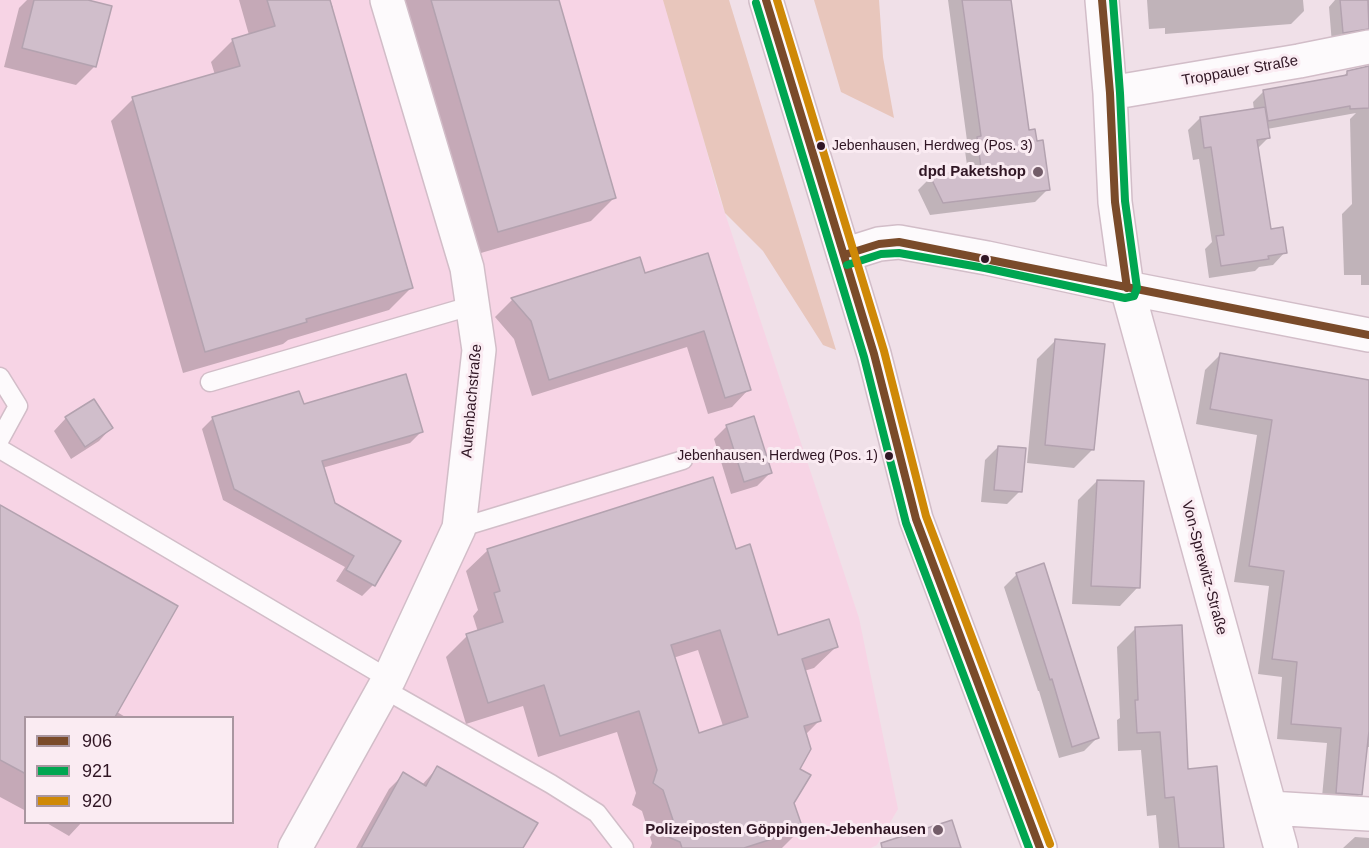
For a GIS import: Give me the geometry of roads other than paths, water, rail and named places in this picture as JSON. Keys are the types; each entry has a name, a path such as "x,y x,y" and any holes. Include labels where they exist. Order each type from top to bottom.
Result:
{"street":[{"name":"Autenbachstraße","path":"295,848 387,684 459,528 479,350 467,268 387,0"},
{"path":"766,0 874,354 916,519 1040,848"},
{"name":"Von-Sprewitz-Straße","path":"1102,0 1110,93 1115,202 1126,288 1281,848"},
{"name":"Troppauer Straße","path":"1110,93 1369,47"},
{"path":"844,255 879,244 899,242 1369,335"},
{"path":"1270,808 1369,814"}],"lane":[{"path":"210,382 474,305"},
{"path":"0,377 18,406 0,439"},
{"path":"0,449 597,813 624,848"},
{"path":"459,528 683,460"}],"place":[{"name":"Jebenhausen, Herdweg (Pos. 3)","path":"821,146"},
{"name":"dpd Paketshop","path":"1038,172"},
{"name":"Jebenhausen, Herdweg (Pos. 1)","path":"889,456"},
{"name":"Polizeiposten Göppingen-Jebenhausen","path":"938,830"}]}
